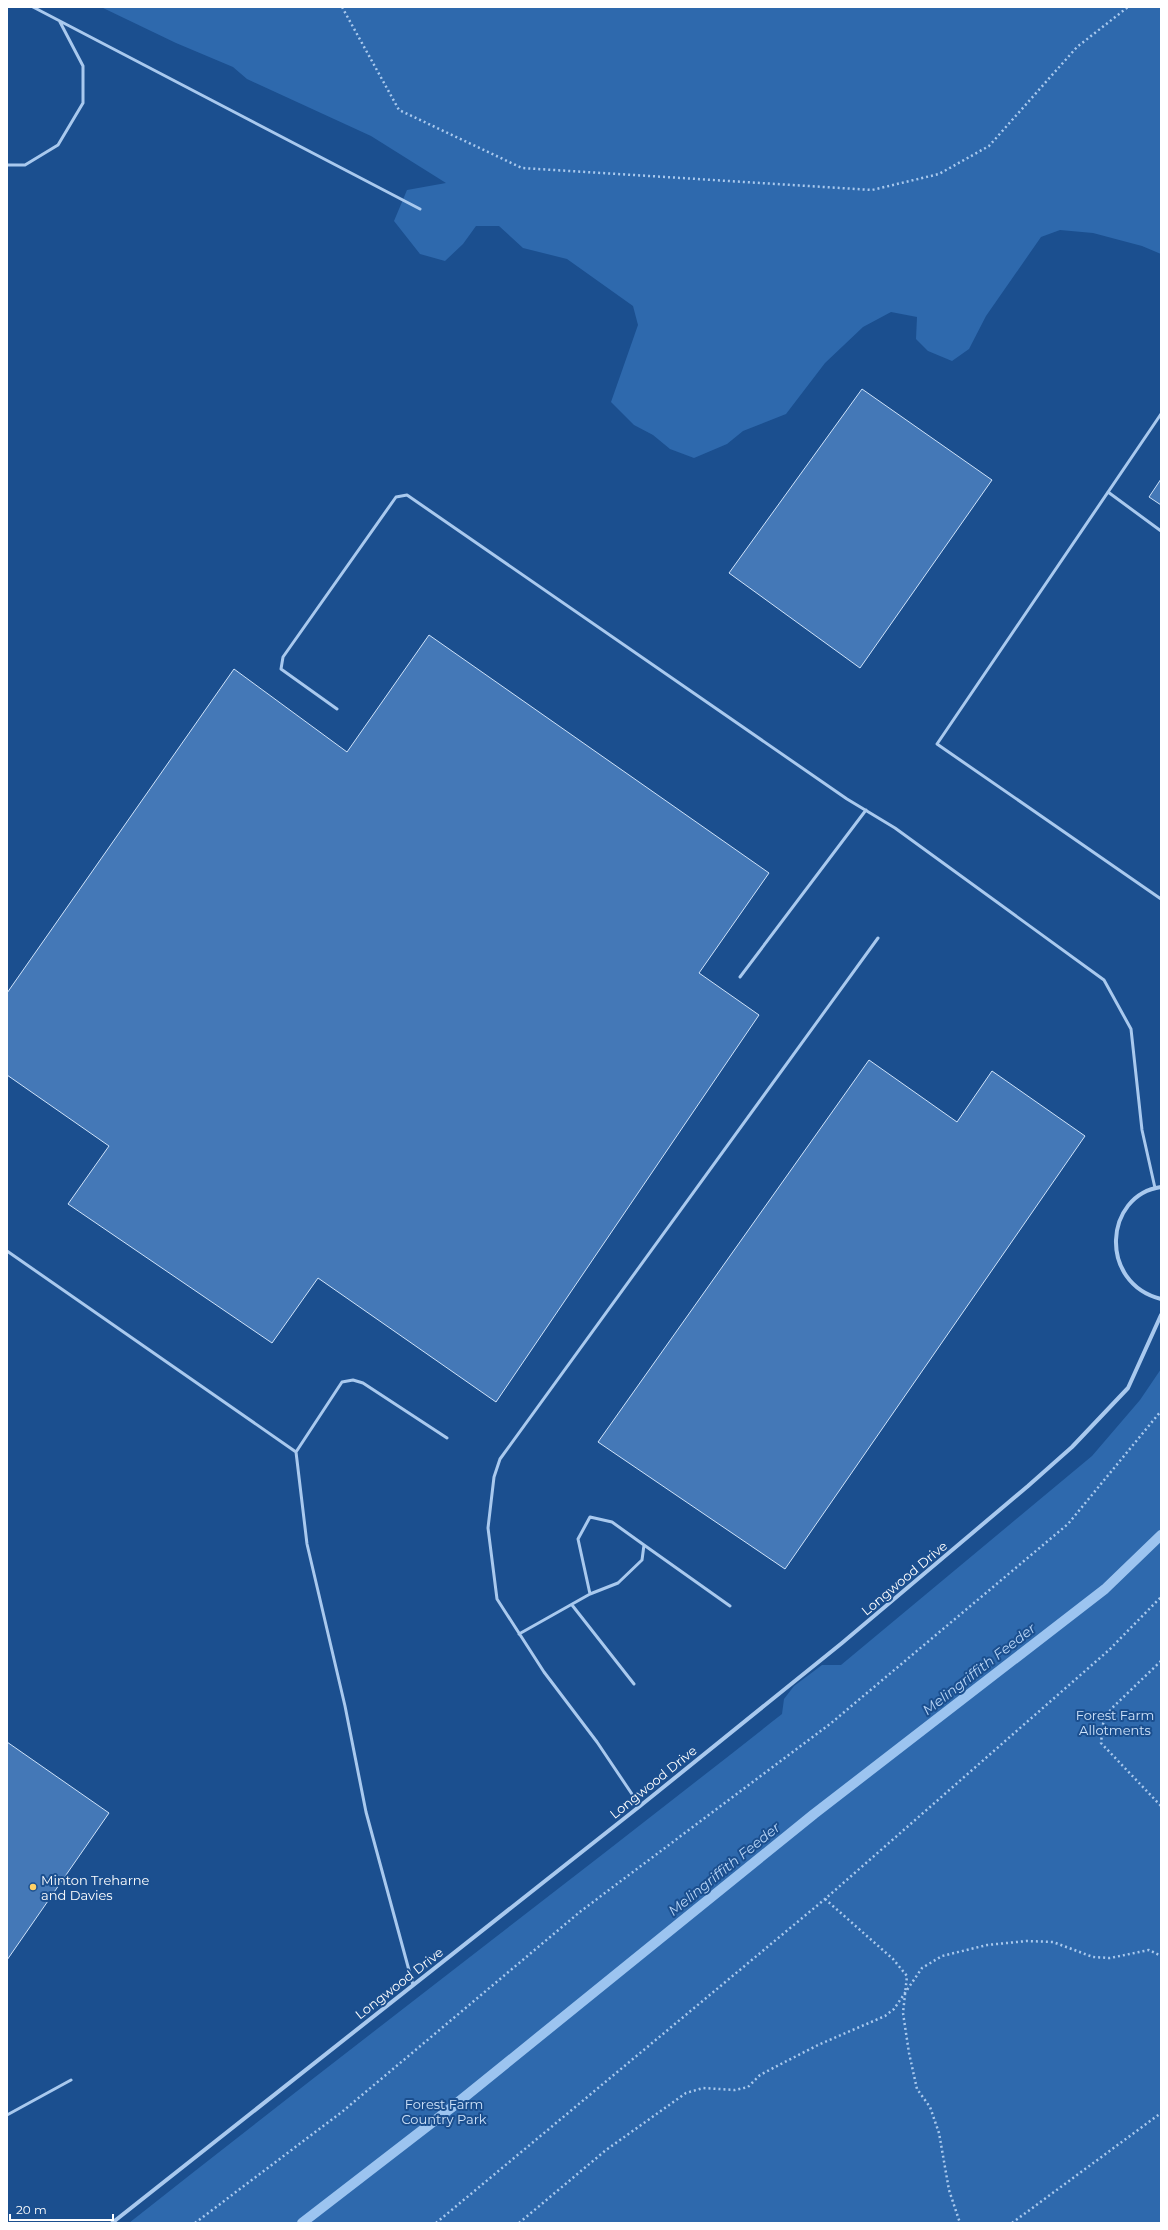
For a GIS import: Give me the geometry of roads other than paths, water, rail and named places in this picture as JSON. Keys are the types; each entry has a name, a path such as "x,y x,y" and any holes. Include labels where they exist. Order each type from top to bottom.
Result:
{"street":[{"path":"1161,1187 1155,1188 1137,1198 1124,1212 1117,1231 1115,1251 1120,1268 1132,1284 1148,1295 1161,1299"},
{"name":"Longwood Drive","path":"112,2223 640,1806 842,1643 1072,1447 1128,1388 1161,1315"}],"lane":[{"path":"33,7 420,209"},
{"path":"7,165 25,165 58,145 83,103 83,66 60,21"},
{"path":"1161,414 937,744 1161,899"},
{"path":"1108,492 1161,531"},
{"path":"337,709 281,669 283,657 396,497 407,496 866,810 895,828 1104,980 1132,1029 1142,1130 1155,1188"},
{"path":"740,977 866,810"},
{"path":"640,1806 597,1742 544,1672 497,1600 488,1528 494,1477 500,1459 878,938"},
{"path":"7,1252 296,1452"},
{"path":"413,1985 366,1812 345,1706 307,1544 296,1452 342,1382 353,1380 363,1383 447,1438"},
{"path":"590,1594 578,1540 590,1517 612,1522 730,1606"},
{"path":"519,1634 590,1594 618,1583 642,1560 644,1545"},
{"path":"572,1605 634,1684"},
{"path":"7,2115 71,2080"}],"waterway":[{"name":"Melingriffith Feeder","path":"302,2223 451,2108 814,1814 1105,1589 1161,1535"}],"place":[{"name":"Minton Treharne and Davies","path":"33,1887"}],"park label":[{"name":"Forest Farm Allotments","path":"1115,1722"},
{"name":"Forest Farm Country Park","path":"444,2112"}]}
